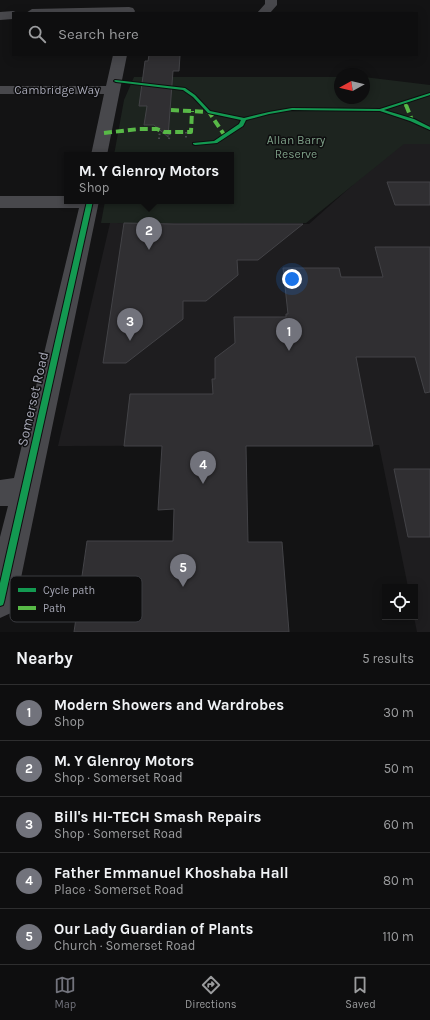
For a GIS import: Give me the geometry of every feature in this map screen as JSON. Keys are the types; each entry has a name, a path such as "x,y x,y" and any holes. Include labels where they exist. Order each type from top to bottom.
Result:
{"street":[{"path":"264,12 271,5 271,0"},
{"path":"52,12 130,8"},
{"path":"0,16 12,15"},
{"path":"100,152 114,90 120,56"},
{"name":"Cambridge Way","path":"0,90 114,90"},
{"path":"0,202 64,202"},
{"name":"Somerset Road","path":"0,602 12,492 89,204"}],"path":[{"path":"159,139 160,130"},
{"path":"170,132 170,139"},
{"path":"186,132 186,140"}],"shaded area":[{"path":"402,141 430,142 430,632 417,632 415,620 418,620 418,584 407,584 379,445 58,446 110,223 309,224"}],"green space":[{"name":"Allan Barry Reserve","path":"134,77 334,77 334,104 370,104 370,78 430,85 430,144 404,144 306,223 101,223 104,204 234,204 234,152 115,152 124,100"}],"building":[{"path":"149,56 180,56 179,71 173,71 168,137 154,125 144,125 147,106 139,106 145,61 148,61"},
{"path":"387,182 430,182 430,205 395,205"},
{"path":"124,223 303,224 258,260 237,260 238,275 206,301 183,301 183,319 126,363 103,363"},
{"path":"375,247 430,247 430,392 425,393 415,357 356,357 373,446 246,446 248,542 282,542 289,632 74,632 75,622 142,622 142,576 82,576 87,541 173,541 174,509 158,510 162,446 124,446 130,394 213,394 212,379 215,379 215,358 235,343 234,317 286,317 286,314 288,314 283,268 339,268 341,277 383,277"},
{"path":"394,469 430,469 430,537 408,537"}],"marked path":[{"path":"404,101 412,120"},
{"path":"171,110 209,112 225,136"},
{"path":"104,133 116,133 139,129 157,129 164,132 191,132 192,111"}],"cycle path":[{"path":"116,81 184,89 194,96 209,112 244,119"},
{"path":"380,110 430,94"},
{"path":"195,144 215,142 241,125 244,119 292,109 380,110 412,120 430,129"},
{"path":"0,602 89,204"}],"place":[{"name":"M. Y Glenroy Motors","path":"149,250"},
{"name":"Bill's HI-TECH Smash Repairs","path":"130,341"},
{"name":"Modern Showers and Wardrobes","path":"289,351"},
{"name":"Father Emmanuel Khoshaba Hall","path":"203,484"},
{"name":"Our Lady Guardian of Plants","path":"183,587"}]}
